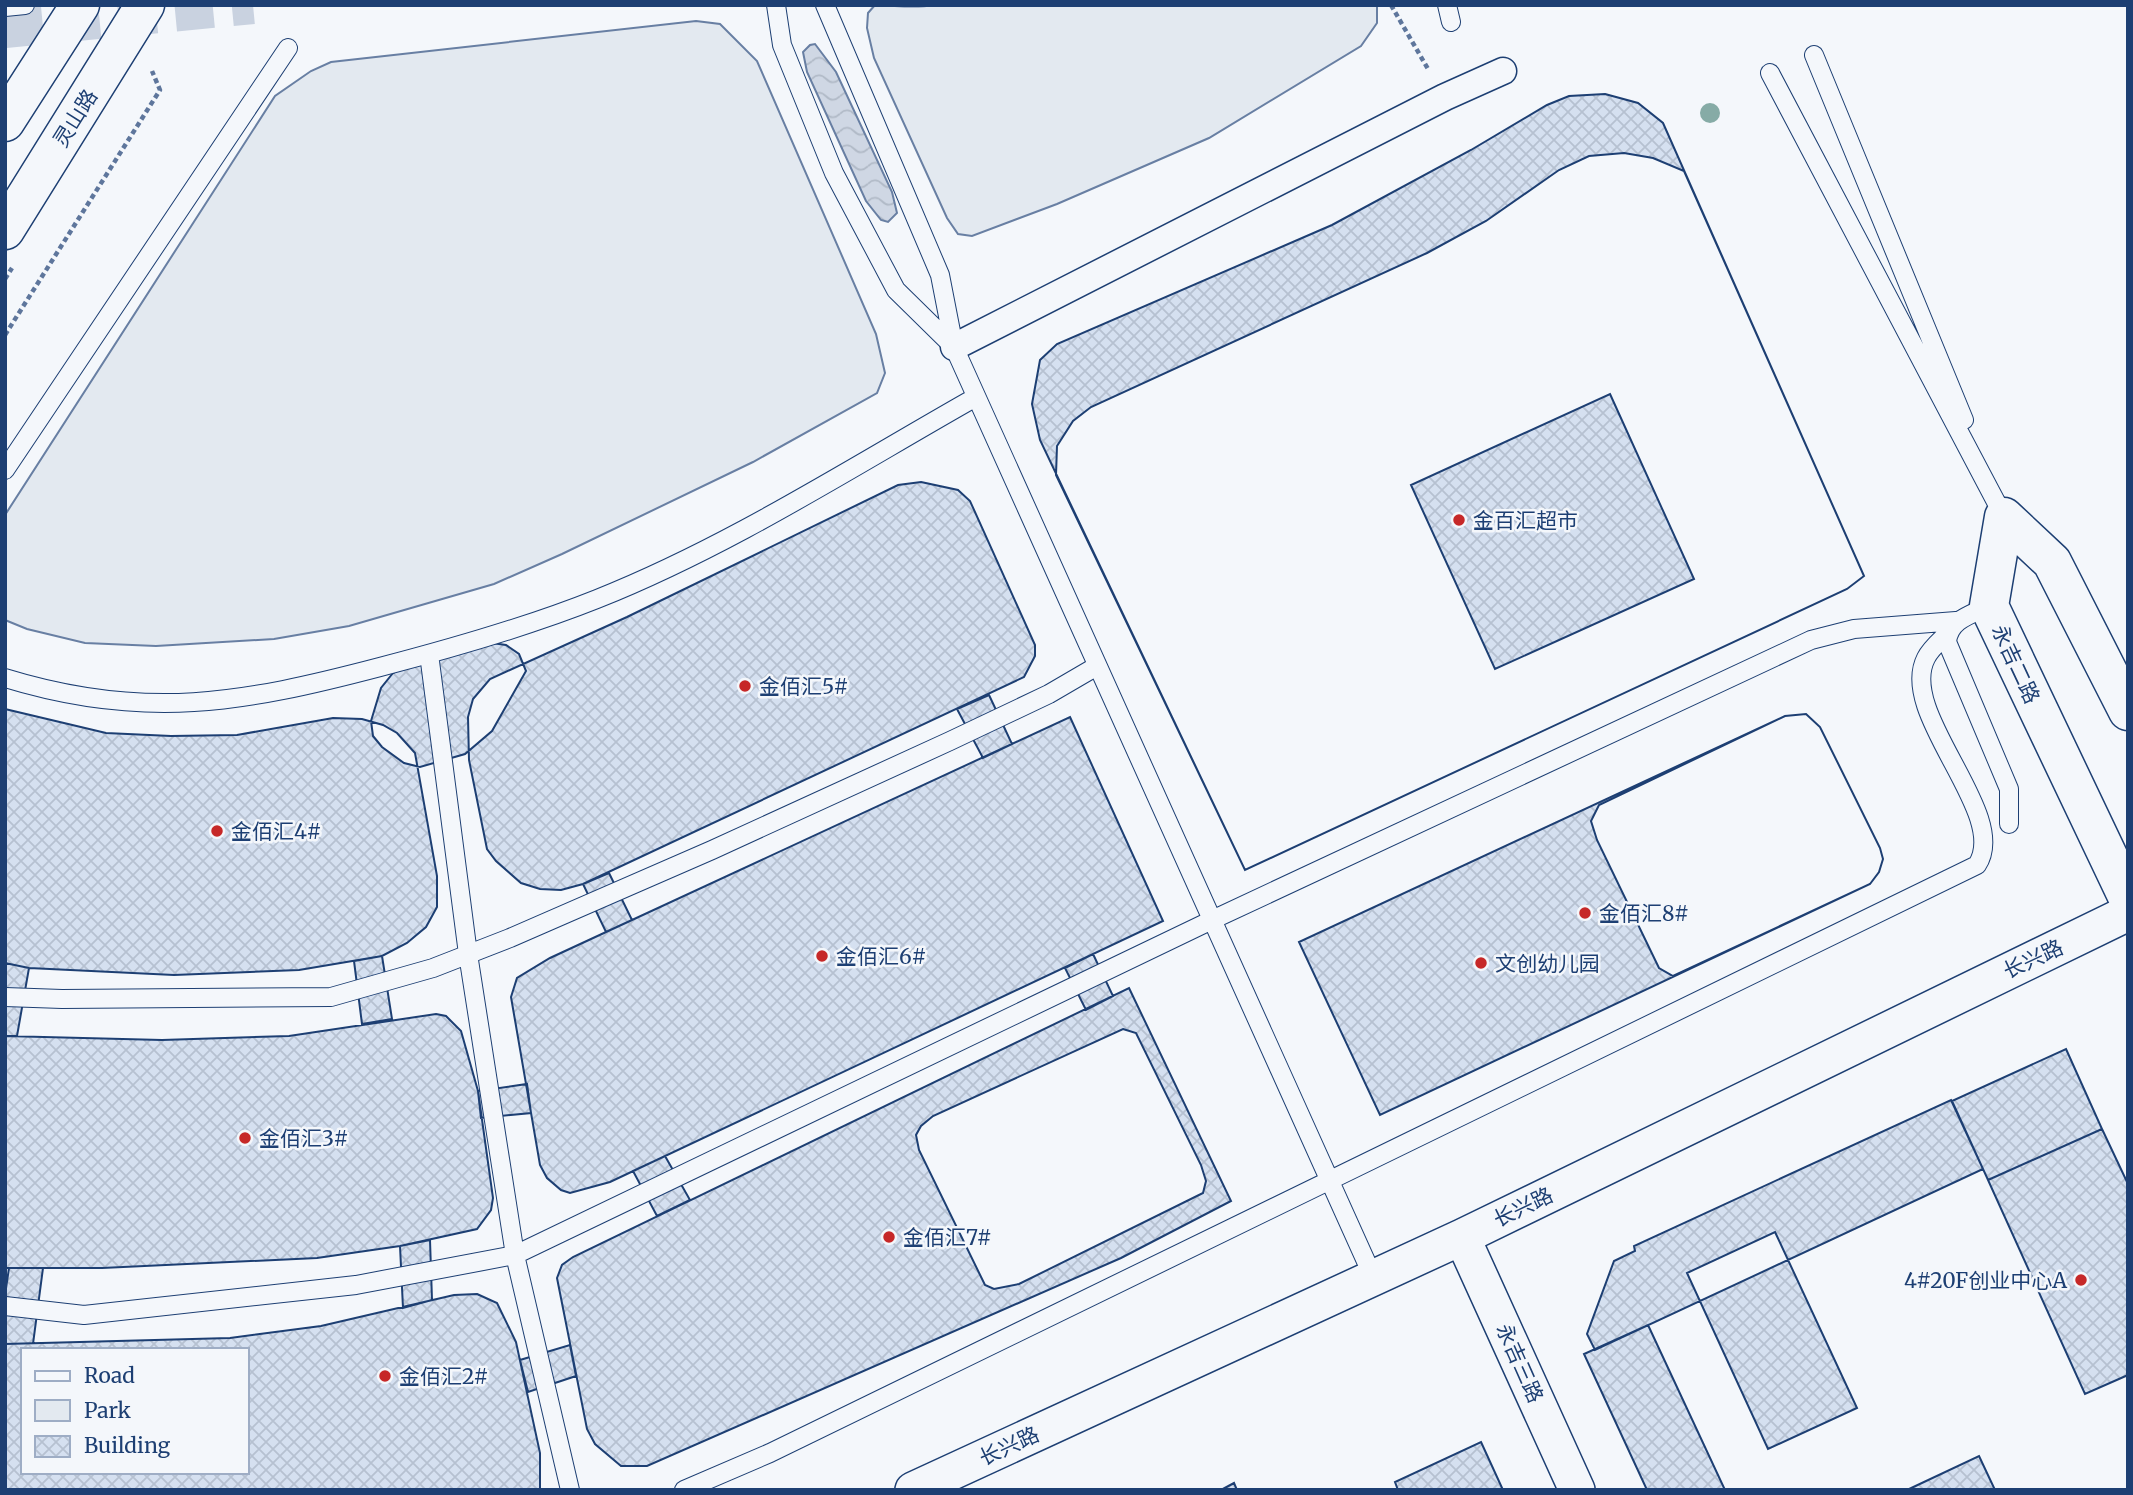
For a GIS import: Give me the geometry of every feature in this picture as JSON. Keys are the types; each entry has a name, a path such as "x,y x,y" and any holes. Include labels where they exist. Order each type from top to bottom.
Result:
{"main road":[{"path":"5,122 80,5"},
{"name":"灵山路","path":"5,230 145,5"},
{"path":"2004,517 2052,562 2128,711"},
{"name":"永吉二路","path":"2004,517 1964,620 2128,898"}],"street":[{"path":"954,347 1445,97 1503,71"},
{"name":"长兴路","path":"913,1490 1374,1279 2128,914"},
{"name":"永吉三路","path":"1462,1237 1577,1490"}],"lane":[{"path":"5,7 25,5"},
{"path":"776,5 782,45 834,173 896,290 954,347"},
{"path":"825,5 940,275 954,347 1374,1279"},
{"path":"5,470 288,48"},
{"path":"1814,55 2004,517"},
{"path":"1770,73 2004,517"},
{"path":"5,678 49,692 121,704 209,703 295,689 429,654 563,611 666,566 744,529 976,397"},
{"path":"1964,620 1947,649 2009,789 2009,824"},
{"path":"5,1306 84,1315 356,1285 515,1255 1212,920 1811,640 1854,629 1964,620"},
{"path":"684,1490 770,1453 1977,866 1985,846 1979,817 1930,715 1924,694 1923,673 1926,657 1964,620"},
{"path":"429,654 468,954 515,1255 570,1490"},
{"path":"5,997 331,997 468,954 712,850 1049,694 1097,666"}],"path":[{"path":"1391,5 1445,97"},
{"path":"5,335 160,90 149,66"}],"green space":[{"path":"875,5 1377,5 1377,23 1361,46 1209,138 1057,204 972,236 958,234 947,218 874,58 867,28 868,13"},
{"path":"696,21 720,24 757,61 876,334 885,373 877,393 753,462 562,554 494,584 349,626 274,639 156,646 85,643 27,629 5,620 5,515 275,96 311,71 331,62"}],"water":[{"path":"815,44 836,72 892,192 897,213 888,222 881,220 866,201 807,72 803,52"}],"building":[{"name":"金百汇超市","path":"1605,94 1638,103 1663,123 1864,576 1847,589 1245,870 1040,440 1032,404 1040,360 1057,344 1332,225 1471,150 1547,105 1569,96"},
{"name":"金百汇超市","path":"1624,153 1653,158 1684,171 1864,576 1847,589 1245,870 1056,475 1057,446 1073,421 1091,407 1427,253 1486,221 1559,170 1589,156"},
{"path":"1610,394 1694,579 1495,669 1411,485"},
{"name":"金佰汇5#","path":"921,482 958,490 970,501 1035,645 1035,656 1024,677 583,884 561,890 540,889 521,883 496,861 487,849 469,760 468,717 473,699 490,679 627,617 898,485"},
{"path":"492,643 506,645 519,654 526,671 492,731 465,754 420,767 404,763 382,747 373,736 371,721 381,688 393,673 408,665"},
{"path":"989,695 1012,744 983,758 957,709"},
{"name":"金佰汇4#","path":"5,709 106,733 171,736 237,735 333,718 362,719 383,725 397,733 415,753 437,876 437,907 426,927 407,943 382,956 299,970 174,975 29,968 5,963"},
{"name":"金佰汇8#","path":"1806,714 1820,727 1880,848 1883,859 1879,872 1870,884 1380,1115 1299,942 1785,716"},
{"path":"1806,714 1820,727 1880,848 1883,859 1879,872 1870,884 1673,976 1659,968 1597,840 1591,821 1599,805 1785,716"},
{"name":"金佰汇6#","path":"1070,717 1163,921 610,1182 570,1193 561,1190 547,1178 540,1165 511,997 517,978 550,958"},
{"path":"609,873 632,920 606,932 583,884"},
{"path":"1093,954 1113,996 1086,1010 1065,968"},
{"path":"382,956 392,1019 362,1024 354,961"},
{"path":"5,963 29,968 17,1036 5,1036"},
{"name":"金佰汇7#","path":"1129,988 1231,1201 1121,1258 647,1466 621,1466 595,1444 587,1429 557,1278 562,1265 573,1257"},
{"name":"金佰汇3#","path":"436,1014 446,1016 461,1031 478,1091 493,1198 491,1210 477,1229 400,1246 317,1258 102,1268 5,1268 5,1036 162,1040 289,1036"},
{"path":"1123,1029 1136,1033 1201,1165 1206,1181 1203,1193 1019,1284 994,1289 985,1285 919,1150 916,1135 921,1126 933,1116"},
{"path":"2066,1049 2102,1129 1988,1180 1952,1101"},
{"path":"527,1084 531,1113 481,1118 478,1091"},
{"path":"1951,1100 1983,1169 1595,1350 1587,1334 1614,1261 1635,1251 1634,1246"},
{"name":"4#20F创业中心A","path":"2102,1129 2128,1184 2128,1375 2085,1394 1988,1180"},
{"path":"665,1156 690,1200 657,1216 633,1171"},
{"path":"1775,1232 1857,1408 1768,1449 1687,1273"},
{"path":"430,1240 432,1300 403,1308 400,1246"},
{"path":"9,1268 43,1268 33,1344 5,1344 5,1295"},
{"name":"金佰汇2#","path":"477,1294 497,1303 516,1342 540,1453 540,1490 5,1490 5,1344 230,1338 321,1326 454,1295"},
{"path":"1648,1325 1725,1490 1647,1490 1584,1354"},
{"path":"570,1345 576,1376 528,1392 520,1360"},
{"path":"1481,1442 1503,1490 1398,1490 1395,1482"},
{"path":"1979,1456 1995,1490 1907,1490"},
{"path":"1234,1483 1237,1490 1221,1490"}],"tunnel":[{"path":"5,29 253,5"}],"place":[{"name":"金百汇超市","path":"1459,520"},
{"name":"金佰汇5#","path":"745,686"},
{"name":"金佰汇4#","path":"217,831"},
{"name":"金佰汇8#","path":"1585,913"},
{"name":"金佰汇6#","path":"822,956"},
{"name":"文创幼儿园","path":"1481,963"},
{"name":"金佰汇3#","path":"245,1138"},
{"name":"金佰汇7#","path":"889,1237"},
{"name":"4#20F创业中心A","path":"2081,1280"},
{"name":"金佰汇2#","path":"385,1376"}]}
